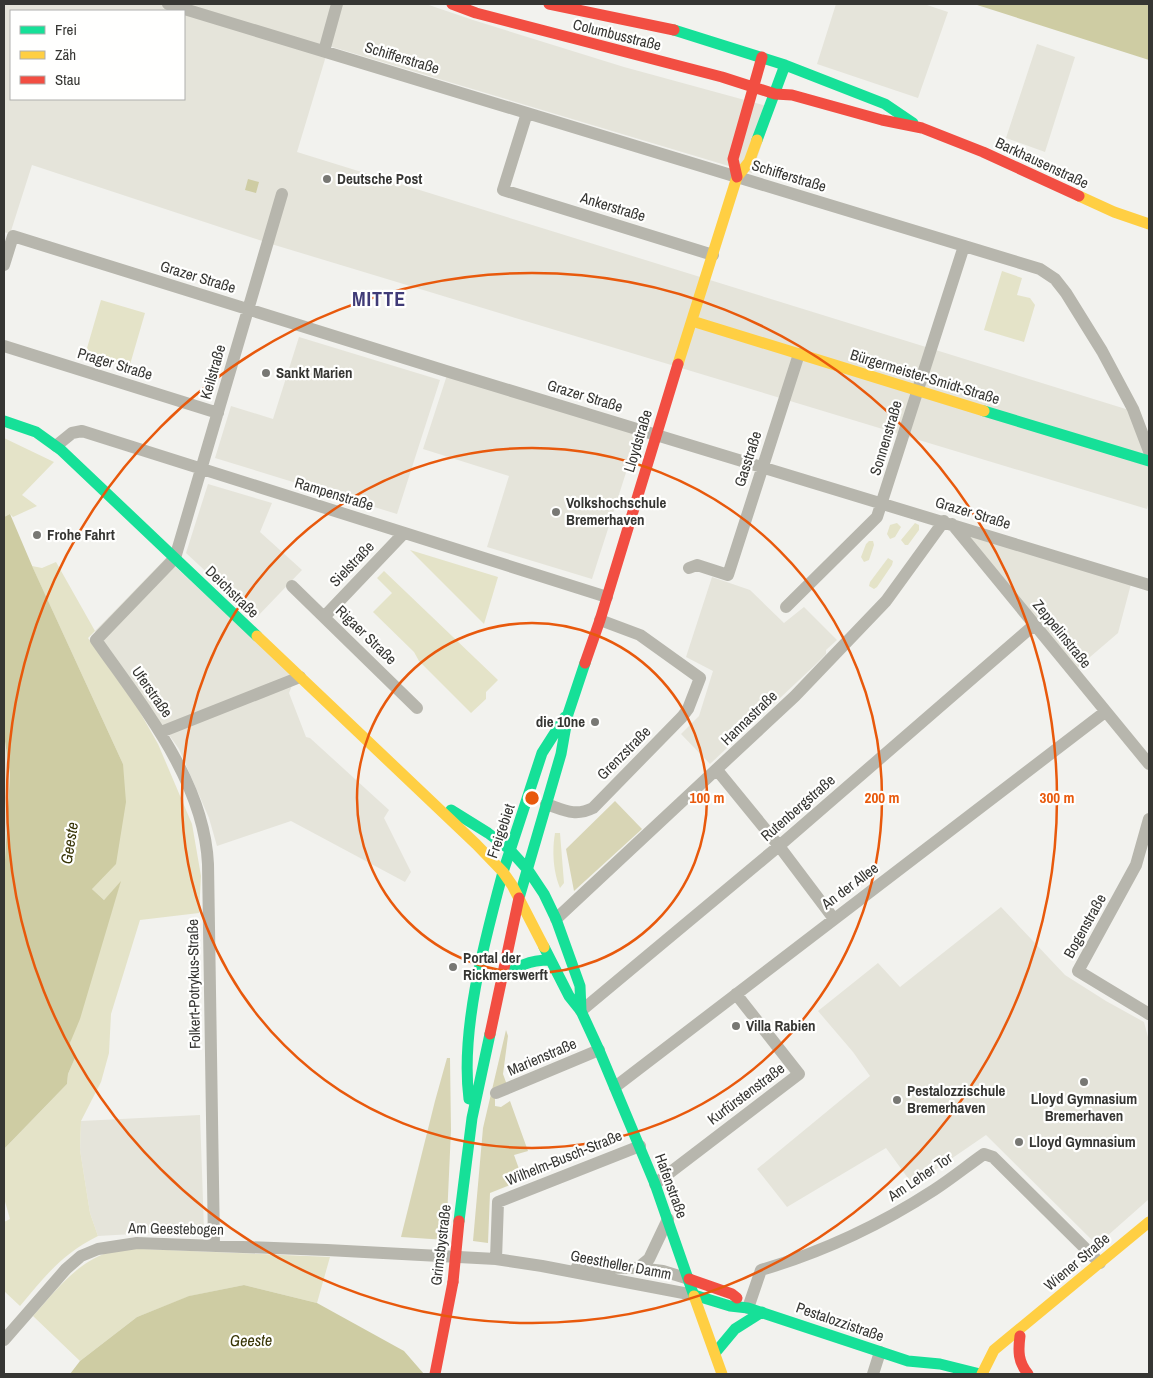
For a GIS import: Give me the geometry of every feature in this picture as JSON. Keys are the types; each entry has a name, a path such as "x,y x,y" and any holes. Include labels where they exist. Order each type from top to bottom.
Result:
{"main road":[{"name":"Columbusstraße","path":"452,4 494,18 722,77 774,94"},
{"name":"Columbusstraße","path":"549,4 648,26 685,32 785,65"},
{"name":"Lloydstraße","path":"737,178 733,159 762,57"},
{"name":"Lloydstraße","path":"528,870 564,745 568,714 600,620 656,434 737,178 749,162 785,65"},
{"name":"Barkhausenstraße","path":"785,65 885,104 922,128"},
{"name":"Barkhausenstraße","path":"774,94 792,95 882,120 922,128 983,152 1114,212 1149,224"},
{"name":"Bürgermeister-Smidt-Straße","path":"692,321 1149,462"},
{"name":"Deichstraße","path":"4,421 36,432 56,446 489,856 503,872"},
{"name":"Lloydstraße","path":"527,800 542,753 568,714"},
{"name":"Deichstraße","path":"429,800 459,814 509,849 528,870"},
{"name":"Freigebiet","path":"503,872 509,849 527,800"},
{"name":"Hafenstraße","path":"528,870 544,894 556,919 580,986 581,1011"},
{"name":"Grimsbystraße","path":"435,1374 453,1282 472,1118 519,898 528,870"},
{"name":"Hafenstraße","path":"503,872 519,898 569,996 581,1011 600,1050 655,1184 722,1374"},
{"name":"Grimsbystraße","path":"472,1118 467,1087 467,1061 473,1003 488,929 503,872"},
{"path":"501,978 520,964 532,960 550,960"},
{"name":"Wiener Straße","path":"981,1374 997,1367 1023,1331 1149,1222"},
{"name":"Pestalozzistraße","path":"689,1279 732,1294 748,1308"},
{"name":"Pestalozzistraße","path":"694,1295 730,1306 762,1312 908,1361 940,1364 981,1374"},
{"path":"715,1353 728,1334 738,1324 762,1312"},
{"name":"Wiener Straße","path":"981,1374 994,1350 1017,1331 1023,1331"},
{"path":"1023,1331 1018,1356 1021,1367 1028,1374"},
{"name":"Pestalozzistraße","path":"908,1361 927,1374"}],"street":[{"name":"Schifferstraße","path":"168,4 1040,269 1055,279 1066,293 1102,351 1133,409 1149,451"},
{"path":"324,51 337,4"},
{"name":"Ankerstraße","path":"527,113 503,190 713,255"},
{"name":"Keilstraße","path":"175,558 282,194"},
{"name":"Grazer Straße","path":"4,265 12,236 248,310 1149,584"},
{"name":"Sonnenstraße","path":"786,607 878,517 964,246"},
{"name":"Prager Straße","path":"4,346 218,413"},
{"name":"Gasstraße","path":"689,568 697,565 728,575 799,354"},
{"name":"Rampenstraße","path":"56,446 72,433 82,431 607,597"},
{"name":"Zeppelinstraße","path":"948,523 1149,764"},
{"name":"Hannastraße","path":"556,919 718,770 795,696 886,600 948,523"},
{"name":"Sielstraße","path":"324,617 404,533"},
{"name":"Uferstraße","path":"175,558 96,640 160,732 300,677"},
{"name":"Rigaer Straße","path":"292,586 417,708"},
{"name":"Grenzstraße","path":"546,804 577,813 592,808 682,717 688,709 700,678 640,635 600,620"},
{"name":"Rutenbergstraße","path":"581,1011 779,846 1034,625"},
{"name":"An der Allee","path":"615,1087 1105,712"},
{"name":"Folkert-Potrykus-Straße","path":"160,732 171,748 201,817 208,850 214,1245"},
{"path":"718,770 834,919"},
{"name":"Bogenstraße","path":"1149,819 1136,865 1078,971 1149,1014"},
{"name":"Kurfürstenstraße","path":"655,1184 799,1074 736,994"},
{"name":"Marienstraße","path":"496,1093 600,1050"},
{"name":"Wilhelm-Busch-Straße","path":"496,1259 498,1202 640,1146"},
{"name":"Am Leher Tor","path":"748,1308 761,1270 826,1248 891,1216 935,1189 984,1154 993,1156 1100,1263"},
{"name":"Geestheller Damm","path":"638,1268 649,1258 668,1219"},
{"name":"Am Geestebogen","path":"4,1340 66,1269 81,1256 98,1249 130,1244 157,1243 327,1250"},
{"name":"Geestheller Damm","path":"327,1250 496,1259 542,1266 658,1290 694,1295"},
{"name":"Geestheller Damm","path":"542,1266 638,1268 663,1271 689,1279"},
{"path":"873,1374 880,1352"}],"shaded area":[{"path":"4,4 426,4 624,67 774,108 752,173 329,46 297,152 1129,410 1149,461 1149,501 1147,509 268,243 32,165 10,234 4,232"},
{"path":"836,4 924,4 948,12 918,98 817,64"},
{"path":"1037,44 1075,57 1045,152 1006,138"},
{"path":"299,337 440,380 397,514 215,458 231,406 273,419"},
{"name":"Volkshochschule Bremerhaven","path":"447,375 638,435 592,579 487,547 509,476 423,449"},
{"path":"208,484 272,503 260,532 302,570 256,618 186,553"},
{"path":"961,530 1131,584 1118,633 1076,669"},
{"path":"166,558 295,678 289,693 306,737 310,738 389,810 384,818 411,872 405,882 291,821 217,846 209,818 179,749 95,631"},
{"path":"712,577 750,590 784,623 804,607 837,640 826,650 826,654 814,666 710,764 681,734 699,716 713,671 686,657"},
{"path":"4,735 10,774 4,877"},
{"path":"615,801 642,829 574,891 566,849"},
{"path":"1001,907 1065,975 1144,1022 1149,1041 1149,1199 1097,1245 986,1135 913,1185 886,1148 787,1207 757,1169 870,1076 853,1052 818,1011 878,963 900,987"},
{"path":"506,1030 508,1036 503,1074 507,1085 495,1093 495,1106 501,1107 510,1101 528,1151 514,1155 523,1180 490,1193 488,1243 473,1241 483,1128"},
{"path":"447,1058 450,1058 451,1130 446,1240 401,1237 435,1101"},
{"path":"200,1115 204,1230 98,1236 90,1213 80,1150 81,1121"}],"green space":[{"path":"1002,271 1022,278 1017,295 1030,298 1035,305 1024,342 984,330"},
{"path":"101,300 145,313 129,368 85,355"},
{"path":"4,438 54,462 22,495 37,506 13,517 10,514 4,517"},
{"path":"897,523 901,527 895,537 890,539 887,534 890,525"},
{"path":"915,523 919,525 919,530 908,545 905,545 901,540"},
{"path":"869,541 873,541 874,545 869,560 864,562 861,557"},
{"path":"410,550 498,577 484,624"},
{"path":"888,558 893,561 892,565 874,589 869,586 870,582"},
{"path":"56,562 95,631 88,638 137,707 158,744 192,824 201,876 199,913 140,920 111,1014 109,1053 101,1082 81,1121 80,1150 90,1213 98,1236 74,1250 55,1266 20,1306 4,1291 4,1222 10,1219 4,1198 4,1149 67,1084 68,1074 75,1058 70,1043 120,883 104,900 92,889 123,764 32,566 42,568"},
{"path":"384,571 498,680 486,692 486,699 471,713 419,661 414,652 373,612 392,593 377,578"},
{"path":"555,833 560,833 564,883 560,888 554,861"},
{"path":"118,1249 330,1257 317,1303 244,1285 190,1296 137,1317 80,1361 33,1316 80,1267"}],"water":[{"path":"974,4 1149,4 1149,60"},
{"path":"248,179 259,182 256,193 245,190"},
{"name":"Geeste","path":"10,514 123,764 126,802 116,864 92,889 104,900 121,881 80,1019 70,1043 75,1058 68,1074 67,1084 4,1149 4,877 10,774 4,735 4,517"},
{"name":"Geeste","path":"244,1285 317,1303 404,1351 424,1374 70,1374 80,1361 137,1317 189,1296"}],"traffic: fast":[{"path":"674,30 785,65 757,140"},
{"path":"785,65 885,104 913,123"},
{"path":"984,411 1149,461"},
{"path":"4,421 36,432 61,450 257,636"},
{"path":"519,898 561,754 568,714 585,663"},
{"path":"503,872 542,753 565,717"},
{"path":"451,810 488,833 509,849 528,870 544,894 556,919 580,986 581,1011"},
{"path":"469,1099 467,1072 471,1015 482,955 503,872"},
{"path":"544,947 569,996 581,1011 599,1050 655,1184 694,1296"},
{"path":"501,978 524,964 550,960"},
{"path":"459,1221 472,1118 490,1034"},
{"path":"694,1295 730,1306 748,1308 908,1361 940,1364 980,1374"},
{"path":"715,1353 735,1329 762,1312"}],"traffic: slow":[{"path":"678,364 737,177 749,162 757,140"},
{"path":"1079,196 1114,212 1149,224"},
{"path":"692,321 984,411"},
{"path":"257,636 476,844 503,872 512,885 544,947"},
{"path":"982,1374 994,1350 1149,1222"},
{"path":"694,1296 722,1374"}],"traffic: jam":[{"path":"452,4 476,13 722,77 775,94"},
{"path":"549,4 674,30"},
{"path":"737,177 733,159 762,57"},
{"path":"775,94 792,95 882,120 922,128 983,152 1079,196"},
{"path":"585,663 600,620 678,364"},
{"path":"490,1034 519,898"},
{"path":"453,1282 459,1221"},
{"path":"689,1279 732,1294 737,1298"},
{"path":"435,1374 453,1282"},
{"path":"1020,1336 1019,1356 1028,1374"}],"place":[{"name":"Deutsche Post","path":"327,179"},
{"name":"Sankt Marien","path":"266,373"},
{"name":"Volkshochschule Bremerhaven","path":"556,512"},
{"name":"Frohe Fahrt","path":"37,535"},
{"name":"die 10ne","path":"595,722"},
{"name":"Portal der Rickmerswerft","path":"453,967"},
{"name":"Villa Rabien","path":"736,1026"},
{"name":"Lloyd Gymnasium Bremerhaven","path":"1084,1082"},
{"name":"Pestalozzischule Bremerhaven","path":"897,1100"},
{"name":"Lloyd Gymnasium","path":"1019,1142"}],"district":[{"name":"MITTE","path":"379,299"}]}
